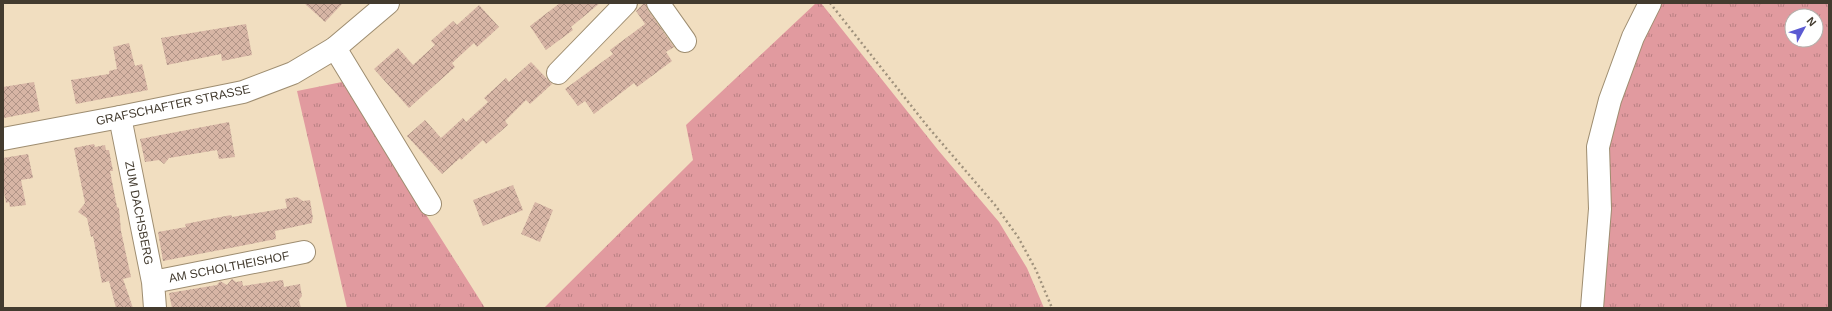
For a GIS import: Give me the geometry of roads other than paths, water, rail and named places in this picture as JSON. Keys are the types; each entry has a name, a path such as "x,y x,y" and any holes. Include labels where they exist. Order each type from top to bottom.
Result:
{"street":[{"name":"GRAFSCHAFTER STRASSE","path":"3,139 120,118 243,92 293,73 335,48 388,3"},
{"path":"558,73 626,3"},
{"path":"658,3 685,41"},
{"path":"1592,308 1600,208 1598,147 1610,100 1633,37 1650,3"},
{"path":"335,48 430,204"},
{"name":"ZUM DACHSBERG","path":"120,118 153,282 155,308"},
{"name":"AM SCHOLTHEISHOF","path":"153,282 304,252"}]}
